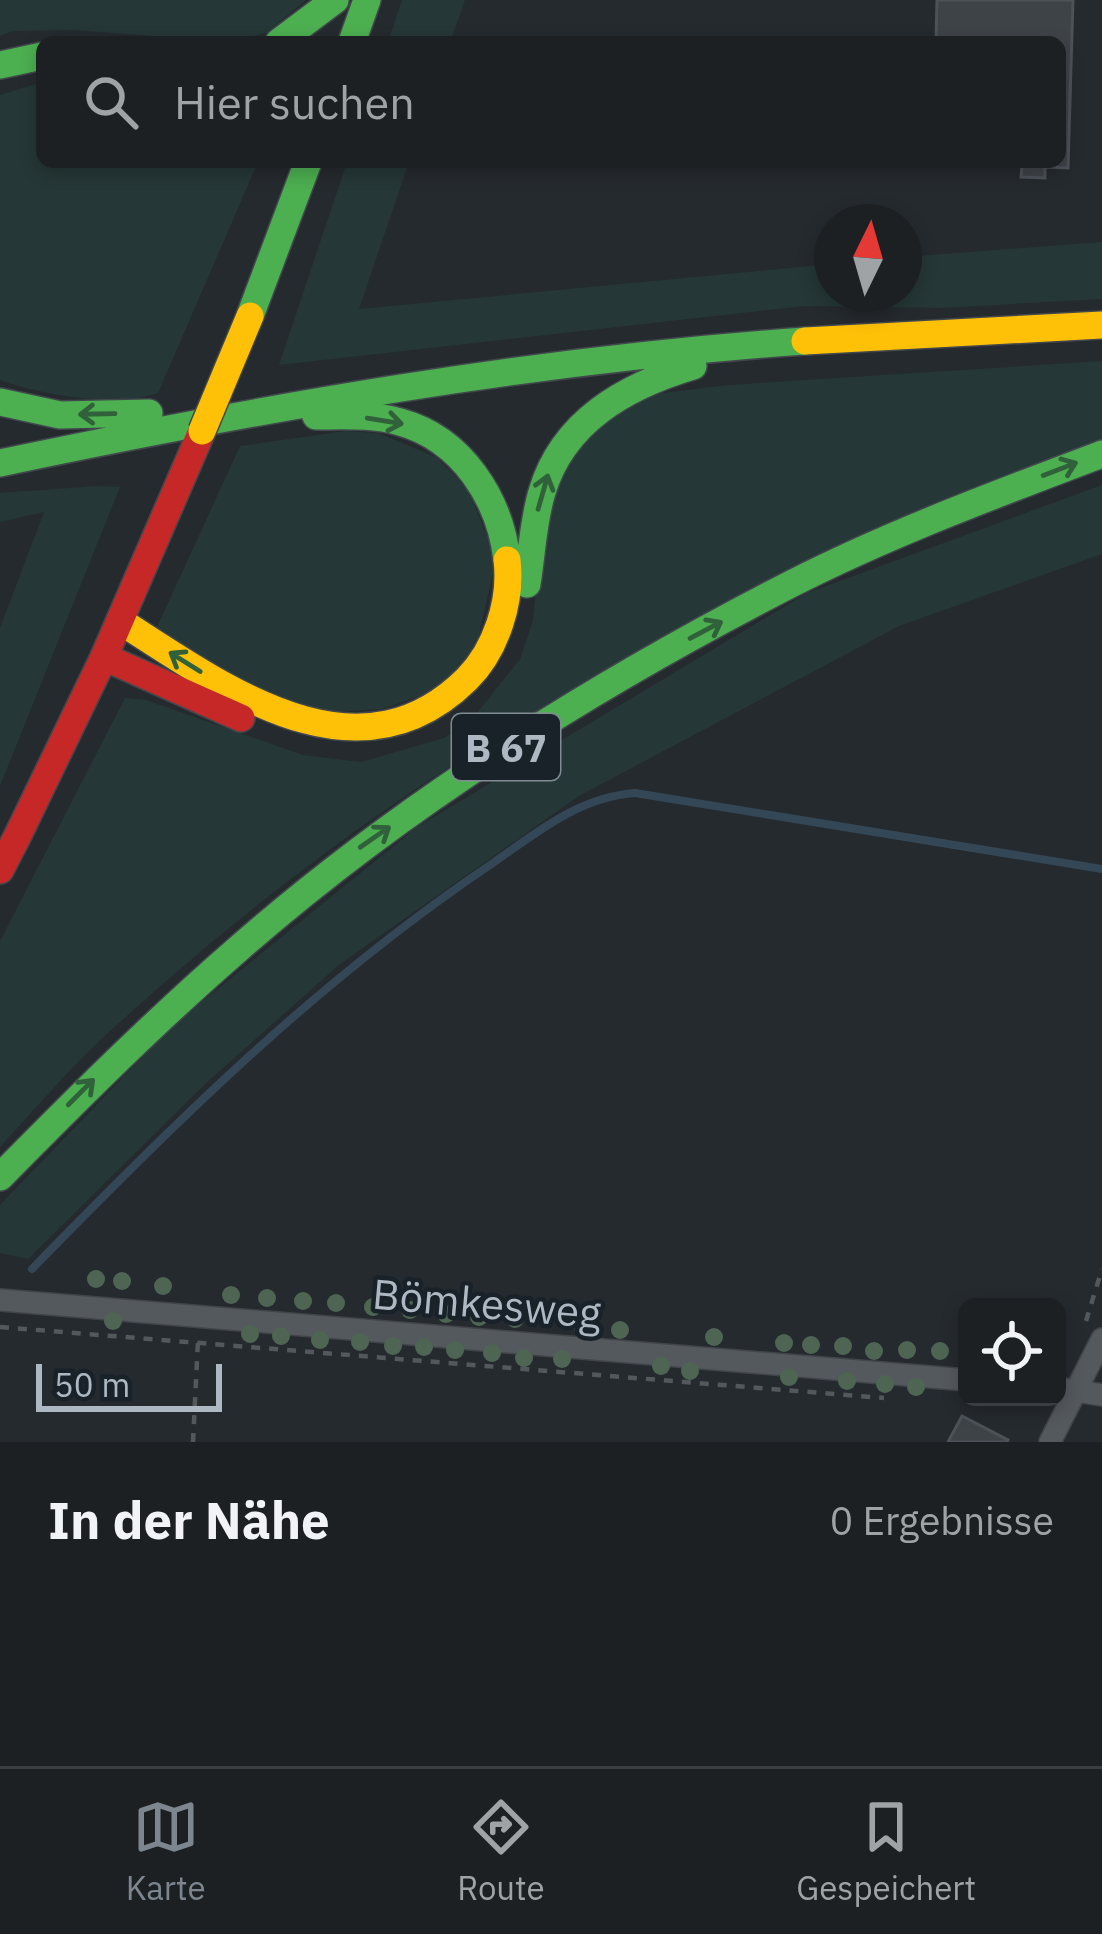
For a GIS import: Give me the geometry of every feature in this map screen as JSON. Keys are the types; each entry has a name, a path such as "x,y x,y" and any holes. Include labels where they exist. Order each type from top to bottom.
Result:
{"main road":[{"path":"290,36 334,0"},
{"path":"354,36 367,0"},
{"path":"0,65 36,57"},
{"path":"0,870 171,506 306,168"},
{"path":"0,463 226,415 511,370 795,341 1102,325"},
{"path":"104,657 190,698 292,736 357,745 404,738 449,717 482,692 506,656 521,618 543,487 556,457 577,428 631,387 680,369 795,341"},
{"path":"0,402 60,415 195,412 352,416 400,422 434,437 480,479 499,512 511,565 502,622 489,653 444,700 402,720 345,726 300,719 258,704 120,621"},
{"name":"B 67","path":"0,1177 146,1027 263,925 348,857 563,710 824,568 967,505 1102,454"}],"street":[{"name":"Bömkesweg","path":"0,1300 958,1379"},
{"path":"1050,1442 1067,1390 1102,1340"},
{"path":"1067,1390 1102,1395"}],"path":[{"path":"1086,1322 1102,1269"},
{"path":"193,1442 202,1319"},
{"path":"0,1327 885,1399"}],"shaded area":[{"path":"0,0 306,0 266,33 254,36 75,30 13,31 0,36"},
{"path":"402,0 465,0 452,36 390,36"},
{"path":"36,84 36,168 255,168 158,393 121,399 79,398 0,380 0,95"},
{"path":"345,168 407,168 359,309 814,266 814,306 279,365"},
{"path":"1102,242 1102,299 922,308 922,256"},
{"path":"1102,361 1102,443 506,731 453,764 350,835 201,951 93,1047 0,1147 0,941 125,698 146,700 303,755 361,762 444,738 473,718 520,659 533,620 541,536 574,446 646,395 728,385"},
{"path":"346,431 378,433 436,457 469,490 496,560 476,648 437,690 382,709 321,713 249,691 157,627 240,446"},
{"path":"1102,485 1102,554 899,626 579,796 340,964 204,1085 28,1259 0,1253 0,1205 173,1025 417,827 807,593"},
{"path":"120,487 0,786 0,628 44,512 0,522 0,493"}],"building":[{"path":"937,0 1073,0 1068,168 1066,36 936,36"},
{"path":"1022,168 1045,168 1045,178 1021,177"},
{"path":"962,1416 1008,1440 1007,1442 948,1442"}],"waterway":[{"path":"32,1269 195,1107 307,1005 427,910 576,809 635,793 1102,869"}],"traffic: fast":[{"path":"287,36 335,0"},
{"path":"354,36 367,0"},
{"path":"0,65 36,57"},
{"path":"250,316 306,168"},
{"path":"0,463 400,388 602,360 805,341"},
{"path":"527,584 539,503 565,445 581,426 621,396 693,366"},
{"path":"0,402 60,415 149,413"},
{"path":"316,416 390,419 442,442 474,474 486,494 507,560"},
{"path":"0,1177 146,1033 300,896 502,750 645,663 829,565 1102,454"}],"traffic: slow":[{"path":"202,431 250,316"},
{"path":"805,341 1102,325"},
{"path":"120,621 201,673 290,715 335,726 380,725 424,711 477,667 494,639 504,608 507,560"}],"traffic: jam":[{"path":"18,835 104,657 202,431"},
{"path":"104,657 241,718"},
{"path":"0,870 18,835"}]}
